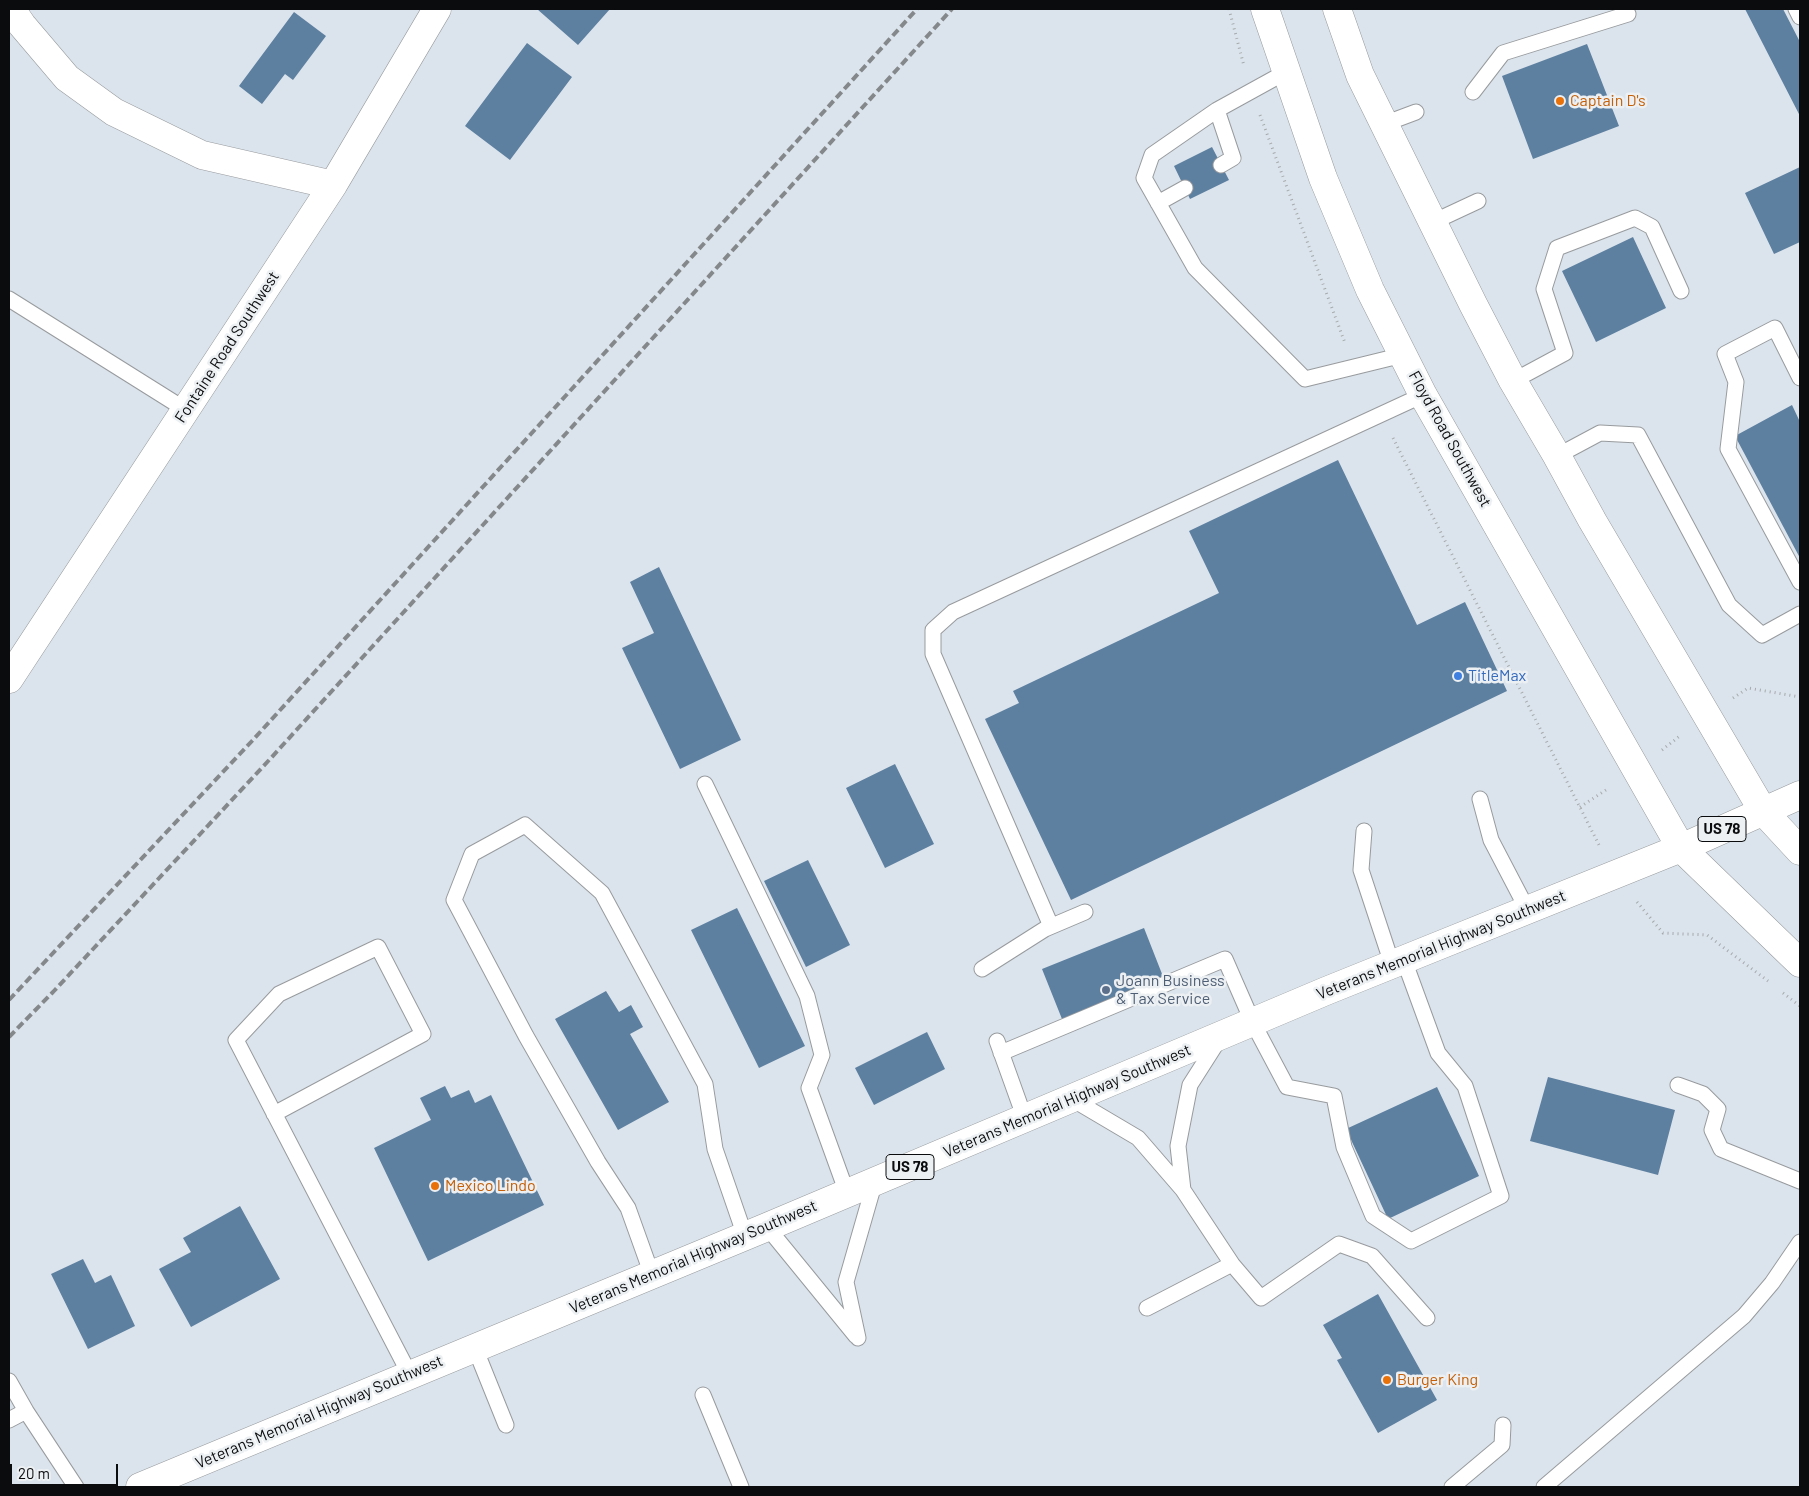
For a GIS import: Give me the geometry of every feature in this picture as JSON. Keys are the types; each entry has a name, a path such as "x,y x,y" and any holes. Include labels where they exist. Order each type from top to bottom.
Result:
{"main road":[{"path":"12,9 22,25 67,78 114,112 202,155 333,185"},
{"name":"Fontaine Road Southwest","path":"9,679 333,185 437,9"},
{"name":"Floyd Road Southwest","path":"1265,9 1323,178 1370,290 1423,395 1681,848 1800,963"},
{"path":"1337,9 1360,75 1513,381 1558,456 1592,520 1763,811 1800,851"},
{"name":"Veterans Memorial Highway Southwest","path":"140,1487 756,1232 1253,1022 1681,848 1800,795"}],"lane":[{"path":"1796,9 1800,17"},
{"path":"1473,92 1503,53 1628,14"},
{"path":"1286,72 1217,110 1152,155 1144,178 1195,268 1305,378 1404,355"},
{"path":"1217,110 1233,158 1221,165"},
{"path":"1384,124 1416,112"},
{"path":"1158,203 1185,188"},
{"path":"1432,222 1478,201"},
{"path":"1513,381 1565,353 1544,289 1557,248 1636,218 1652,227 1681,290"},
{"path":"9,300 186,410"},
{"path":"1800,378 1775,328 1725,354 1736,382 1728,449 1800,582"},
{"path":"1051,926 933,654 934,630 953,612 1423,395"},
{"path":"1558,456 1600,433 1638,435 1729,605 1762,635 1800,614"},
{"path":"705,784 807,996 822,1055 809,1088 847,1193"},
{"path":"1480,799 1491,840 1527,909"},
{"path":"652,1275 628,1208 598,1162 526,1036 454,900 472,854 525,825 602,893 705,1084 715,1149 756,1232 858,1338 846,1282 875,1181"},
{"path":"1025,1119 999,1047 1226,960 1253,1022 1287,1087 1334,1096 1344,1147 1372,1216 1411,1241 1501,1196 1465,1086 1438,1053 1398,962 1361,870 1364,831"},
{"path":"982,969 1051,926 1085,912"},
{"path":"274,1114 422,1034 378,947 279,994 236,1040 274,1114 410,1375"},
{"path":"1183,1190 1178,1146 1190,1085 1221,1036"},
{"path":"1678,1085 1703,1094 1718,1109 1712,1130 1721,1149 1800,1181"},
{"path":"1072,1099 1138,1138 1183,1190 1232,1264 1261,1298 1339,1244 1372,1256 1427,1318"},
{"path":"1544,1487 1744,1316 1772,1283 1800,1242"},
{"path":"1147,1308 1232,1264"},
{"path":"475,1348 506,1425"},
{"path":"9,1381 26,1411 76,1487"},
{"path":"703,1395 740,1487"},
{"path":"9,1420 26,1411"},
{"path":"1452,1487 1502,1446 1503,1424"}],"path":[{"path":"1580,807 1615,875 1663,933 1706,935 1757,972"}],"shaded area":[{"path":"9,9 1800,9 1800,1487 9,1487"}],"building":[{"path":"537,9 610,9 578,45"},
{"path":"1745,9 1783,9 1800,42 1800,116"},
{"path":"294,12 326,36 293,80 285,74 262,104 239,86"},
{"path":"527,43 572,77 510,160 465,126"},
{"name":"Captain D's","path":"1587,44 1619,126 1533,159 1502,76"},
{"path":"1212,147 1229,180 1190,199 1174,166"},
{"path":"1800,167 1800,242 1774,254 1745,193"},
{"path":"1633,237 1666,308 1596,342 1562,271"},
{"path":"1792,405 1800,422 1800,558 1735,436"},
{"path":"1338,460 1417,625 1465,602 1507,691 1071,900 985,719 1019,703 1013,691 1219,593 1189,531"},
{"path":"659,567 741,740 680,769 622,648 654,633 630,582"},
{"path":"895,764 934,844 885,868 846,788"},
{"path":"808,860 850,945 806,967 764,881"},
{"path":"737,908 805,1046 759,1068 691,930"},
{"path":"1144,928 1164,979 1062,1019 1042,969"},
{"path":"606,991 619,1012 631,1005 643,1027 630,1034 669,1102 618,1130 555,1019"},
{"path":"927,1032 945,1069 874,1105 855,1068"},
{"path":"1548,1077 1675,1110 1658,1175 1530,1141"},
{"path":"445,1086 451,1098 469,1090 475,1103 491,1095 544,1205 428,1261 374,1148 431,1120 420,1098"},
{"path":"1437,1087 1479,1176 1388,1219 1346,1129"},
{"path":"240,1206 280,1279 191,1327 159,1269 191,1252 183,1238"},
{"path":"83,1259 95,1283 111,1275 135,1326 88,1349 51,1274"},
{"name":"Burger King","path":"1378,1294 1437,1400 1378,1433 1337,1360 1342,1358 1323,1325"}],"railway":[{"path":"9,1000 252,741 917,9"},
{"path":"9,1037 271,758 952,9"}],"place":[{"name":"Captain D's","path":"1560,101"},
{"name":"TitleMax","path":"1458,676"},
{"name":"Joann Business & Tax Service","path":"1106,990"},
{"name":"Mexico Lindo","path":"435,1186"},
{"name":"Burger King","path":"1387,1380"}]}
